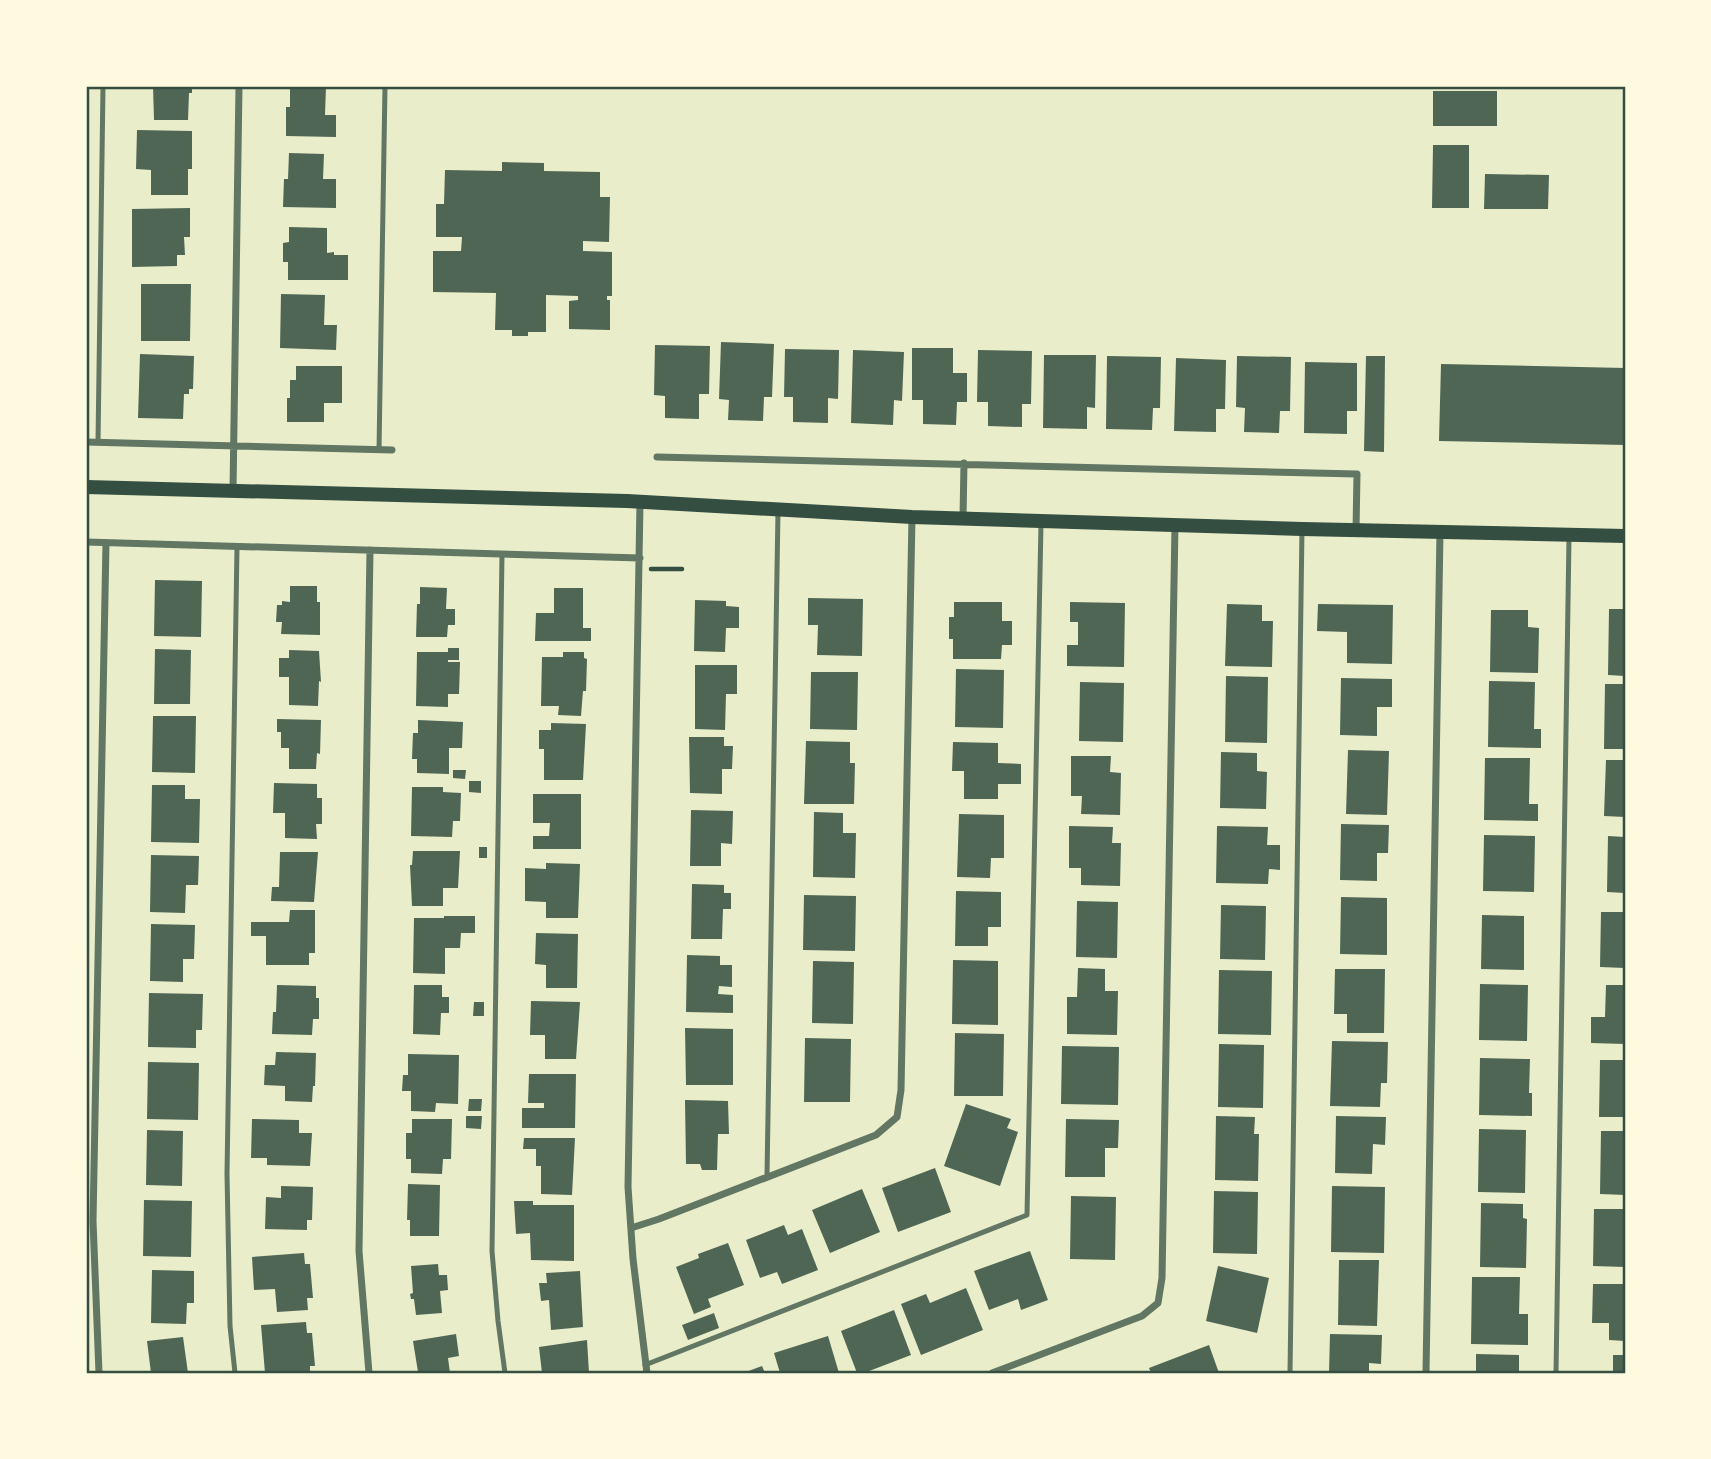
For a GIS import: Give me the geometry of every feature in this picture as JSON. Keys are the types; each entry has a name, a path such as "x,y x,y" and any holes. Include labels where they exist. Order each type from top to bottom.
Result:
{"main road":[{"path":"86,487 640,503 912,517 1302,530 1625,536"}],"street":[{"path":"233,491 239,86"},
{"path":"86,442 392,450"},
{"path":"657,457 1357,474 1356,531"},
{"path":"963,518 964,463"},
{"path":"640,503 628,1173 633,1259 646,1369"},
{"path":"631,1228 876,1135 897,1117 901,1090 912,517"},
{"path":"992,1373 1142,1316 1158,1303 1162,1264 1175,525"},
{"path":"1426,1373 1440,532"},
{"path":"86,542 640,558"},
{"path":"99,1373 93,1221 106,543"},
{"path":"369,1373 359,1238 370,550"}],"lane":[{"path":"98,443 103,86"},
{"path":"379,450 385,86"},
{"path":"767,1176 778,509"},
{"path":"646,1369 1027,1215 1041,520"},
{"path":"1290,1373 1302,530"},
{"path":"1556,1373 1569,535"},
{"path":"235,1373 230,1326 227,1174 237,547"},
{"path":"502,554 492,1251 505,1373"}],"path":[{"path":"640,568 682,569"}],"building":[{"path":"153,86 192,86 192,93 189,93 188,120 154,120"},
{"path":"290,86 326,86 325,115 336,115 336,137 286,136 286,107 290,107"},
{"path":"1433,91 1497,91 1497,126 1433,126"},
{"path":"137,130 192,131 192,169 188,169 188,195 151,195 151,170 136,169"},
{"path":"1433,145 1469,145 1469,208 1432,208"},
{"path":"289,153 324,154 323,179 336,179 336,208 283,207"},
{"path":"502,162 544,163 544,171 600,172 600,197 610,197 609,242 583,241 583,251 612,252 612,296 607,296 607,300 610,300 610,330 569,329 569,301 578,300 578,296 546,295 546,332 528,332 528,336 512,336 512,330 495,330 496,293 433,292 433,251 461,251 462,237 436,237 436,204 444,204 445,170 502,171"},
{"path":"1485,174 1549,175 1548,209 1484,209"},
{"path":"190,208 190,237 184,237 185,255 177,255 177,266 132,267 132,209"},
{"path":"289,227 327,228 327,253 348,255 348,280 288,280 288,262 283,262 283,243 289,242"},
{"path":"141,284 191,284 190,341 141,341"},
{"path":"281,294 325,295 324,325 337,325 336,350 280,348"},
{"path":"721,342 774,344 772,397 764,397 763,421 728,420 729,400 719,399"},
{"path":"655,345 710,346 709,394 699,394 699,419 665,418 665,396 654,395"},
{"path":"912,348 953,348 953,373 967,373 967,402 957,402 956,425 923,424 923,400 912,400"},
{"path":"785,349 839,350 838,399 828,398 828,423 793,422 793,397 784,397"},
{"path":"853,350 904,352 902,401 894,400 893,425 851,423"},
{"path":"978,350 1032,351 1031,404 1022,404 1022,427 988,426 988,402 977,402"},
{"path":"140,354 194,356 193,389 189,389 189,394 184,394 183,419 138,418"},
{"path":"1044,355 1096,355 1095,408 1087,407 1087,429 1043,428"},
{"path":"1107,356 1161,357 1160,408 1153,408 1152,430 1106,429"},
{"path":"1237,356 1291,357 1290,411 1280,411 1279,433 1244,432 1245,408 1236,407"},
{"path":"1366,356 1385,356 1384,452 1364,451"},
{"path":"1176,358 1226,360 1225,409 1216,409 1216,432 1174,431"},
{"path":"1305,362 1357,363 1357,411 1347,411 1347,434 1304,433"},
{"path":"1441,364 1625,368 1625,445 1439,441"},
{"path":"296,366 342,366 342,403 324,403 324,422 287,422 287,398 290,398 290,380 296,380"},
{"path":"155,580 202,581 201,637 154,636"},
{"path":"290,586 317,586 320,635 281,634 282,622 276,622 277,605 282,605 282,601 290,602"},
{"path":"420,587 447,588 446,609 455,609 455,625 448,625 447,637 416,637"},
{"path":"554,588 583,588 583,628 591,628 591,641 535,641 536,613 554,613"},
{"path":"808,598 863,599 862,656 817,655 818,625 808,625"},
{"path":"695,600 726,601 726,606 739,607 739,628 726,628 725,652 694,651"},
{"path":"954,602 1002,602 1002,621 1012,621 1012,645 1002,645 1001,659 953,659 949,617 954,617"},
{"path":"1070,602 1125,603 1124,667 1067,666 1067,645 1078,645 1078,622 1070,622"},
{"path":"1227,604 1262,605 1262,621 1273,621 1272,667 1225,666"},
{"path":"1318,604 1393,605 1392,664 1347,663 1347,632 1317,631"},
{"path":"1609,609 1625,609 1625,676 1608,675"},
{"path":"1491,610 1528,610 1528,627 1539,628 1538,673 1490,672"},
{"path":"448,648 459,648 459,660 448,662 460,662 459,694 448,694 448,707 416,706 417,652 448,652"},
{"path":"155,649 191,650 190,704 154,704"},
{"path":"289,650 319,651 321,682 319,681 318,706 289,705 289,677 279,677 279,658 289,658"},
{"path":"563,652 584,652 584,658 587,659 586,691 583,691 581,716 558,715 559,706 541,706 542,657 563,657"},
{"path":"695,665 737,665 737,694 726,694 725,730 695,729"},
{"path":"956,669 1004,670 1003,728 955,727"},
{"path":"811,672 858,672 857,730 810,729"},
{"path":"1226,676 1268,677 1267,743 1225,742"},
{"path":"1341,678 1392,679 1392,707 1377,707 1377,736 1340,735"},
{"path":"1489,681 1535,682 1534,729 1541,729 1541,748 1488,747"},
{"path":"1080,682 1124,683 1123,742 1079,741"},
{"path":"1605,684 1625,684 1625,749 1604,749"},
{"path":"153,716 196,716 195,773 152,772"},
{"path":"277,719 321,720 320,754 317,753 316,769 289,769 289,748 281,748 281,732 277,732"},
{"path":"418,720 463,722 462,748 449,748 449,774 417,773 417,759 412,759 413,733 418,733"},
{"path":"551,723 586,724 583,780 544,780 544,749 539,749 539,730 551,730"},
{"path":"689,737 724,737 724,746 733,746 732,769 722,769 722,794 690,793"},
{"path":"806,741 850,742 850,763 855,763 854,804 804,804"},
{"path":"953,742 998,743 998,763 1021,764 1021,784 998,784 998,799 964,799 964,771 952,771"},
{"path":"1348,750 1389,751 1387,815 1346,814"},
{"path":"1221,752 1257,753 1257,771 1267,772 1266,809 1220,808"},
{"path":"1071,756 1111,756 1110,772 1121,773 1120,815 1081,814 1082,796 1071,796"},
{"path":"1485,758 1530,758 1529,804 1538,804 1538,821 1484,820"},
{"path":"1606,760 1625,760 1625,817 1604,816"},
{"path":"453,770 466,770 465,779 453,778"},
{"path":"469,781 481,781 481,793 469,792"},
{"path":"274,783 317,784 317,798 322,798 322,824 316,824 317,839 285,838 285,813 273,813"},
{"path":"152,785 185,785 185,799 200,799 199,843 151,842"},
{"path":"412,787 443,787 443,792 461,793 460,821 453,821 452,837 411,836"},
{"path":"533,794 581,794 581,849 533,849 533,836 549,836 550,823 533,823"},
{"path":"691,810 733,811 732,844 721,843 721,866 690,866"},
{"path":"814,812 843,813 843,833 856,833 855,878 813,877"},
{"path":"959,814 1004,815 1004,858 991,858 990,878 957,877"},
{"path":"1341,824 1389,825 1388,853 1377,853 1377,881 1340,880"},
{"path":"1069,826 1113,827 1112,843 1121,843 1120,886 1081,885 1081,868 1069,868"},
{"path":"1217,826 1268,827 1267,845 1280,845 1280,870 1269,869 1268,884 1216,883"},
{"path":"1484,835 1535,836 1534,892 1483,891"},
{"path":"1608,836 1625,837 1625,893 1607,892"},
{"path":"479,847 487,847 487,858 479,858"},
{"path":"413,851 460,851 458,888 443,888 443,906 412,906 410,865"},
{"path":"280,852 318,852 314,902 271,901 272,887 279,887"},
{"path":"151,855 199,856 198,885 186,885 185,913 150,912"},
{"path":"546,863 580,864 578,918 546,918 546,902 525,901 525,868 546,869"},
{"path":"692,884 724,885 724,893 731,893 731,909 723,909 722,939 691,939"},
{"path":"956,891 1001,892 1001,927 988,927 988,946 955,946"},
{"path":"804,895 856,896 855,951 803,950"},
{"path":"1341,897 1387,898 1387,955 1340,954"},
{"path":"1077,901 1118,902 1117,958 1076,957"},
{"path":"1221,905 1266,906 1265,960 1220,959"},
{"path":"290,910 315,910 315,953 309,953 309,965 266,965 266,936 251,936 251,922 289,922"},
{"path":"1601,912 1625,912 1625,968 1600,967"},
{"path":"1482,915 1524,916 1524,970 1481,969"},
{"path":"475,916 475,933 461,933 460,948 445,948 445,974 413,973 414,918"},
{"path":"151,924 195,925 194,959 183,959 183,982 150,981"},
{"path":"536,933 578,934 577,988 546,988 546,965 535,964"},
{"path":"687,955 720,956 720,965 732,965 732,987 719,986 718,994 733,995 733,1013 686,1012"},
{"path":"953,960 998,961 998,1025 952,1024"},
{"path":"813,961 854,962 853,1024 812,1023"},
{"path":"1078,968 1105,969 1105,991 1118,991 1117,1035 1067,1034 1067,997 1077,997"},
{"path":"1335,969 1385,969 1384,1033 1347,1033 1347,1014 1334,1014"},
{"path":"1219,970 1272,971 1271,1035 1218,1034"},
{"path":"1480,984 1528,985 1527,1041 1479,1040"},
{"path":"277,985 316,986 319,1019 313,1019 312,1035 272,1034"},
{"path":"414,985 442,985 442,997 449,997 449,1013 441,1013 440,1035 413,1034"},
{"path":"1606,985 1625,985 1625,1044 1591,1043 1591,1017 1605,1017"},
{"path":"149,993 203,994 202,1030 196,1030 196,1048 148,1047"},
{"path":"531,1001 580,1002 576,1059 545,1059 545,1035 530,1035"},
{"path":"474,1002 484,1002 484,1016 473,1016"},
{"path":"685,1028 733,1029 733,1085 686,1085"},
{"path":"955,1033 1004,1034 1003,1096 954,1096"},
{"path":"805,1038 851,1039 850,1102 804,1102"},
{"path":"1332,1041 1388,1042 1387,1083 1381,1083 1380,1107 1330,1106"},
{"path":"1219,1044 1264,1045 1263,1108 1218,1107"},
{"path":"1062,1046 1119,1047 1118,1105 1061,1104"},
{"path":"276,1052 316,1053 312,1102 285,1101 285,1086 264,1085 265,1065 275,1065"},
{"path":"408,1054 459,1055 458,1104 436,1103 435,1112 411,1111 411,1091 402,1091 403,1075 408,1075"},
{"path":"1480,1058 1530,1059 1529,1093 1532,1093 1532,1116 1479,1115"},
{"path":"1600,1060 1625,1060 1625,1117 1599,1117"},
{"path":"148,1062 199,1063 198,1120 147,1119"},
{"path":"529,1074 576,1074 575,1128 522,1128 522,1108 544,1108 544,1103 528,1103"},
{"path":"469,1099 482,1099 481,1111 468,1111"},
{"path":"685,1100 728,1101 729,1134 718,1134 717,1170 702,1170 700,1164 686,1164"},
{"path":"966,1104 1011,1119 1007,1128 1018,1132 1000,1186 944,1166"},
{"path":"466,1116 482,1116 481,1129 466,1128"},
{"path":"1216,1116 1255,1117 1254,1134 1259,1134 1258,1181 1215,1180"},
{"path":"1336,1116 1386,1117 1385,1145 1373,1144 1372,1174 1335,1173"},
{"path":"252,1119 299,1120 299,1133 312,1133 310,1166 267,1165 267,1158 251,1158"},
{"path":"412,1119 452,1119 451,1159 443,1159 442,1174 411,1173 411,1159 406,1159 406,1133 412,1133"},
{"path":"1066,1119 1119,1120 1118,1148 1105,1148 1105,1177 1065,1177"},
{"path":"1479,1129 1526,1130 1525,1193 1478,1192"},
{"path":"147,1130 183,1131 182,1186 146,1185"},
{"path":"1601,1131 1625,1131 1625,1195 1600,1194"},
{"path":"524,1138 575,1138 572,1195 541,1194 541,1166 536,1166 536,1149 523,1149"},
{"path":"935,1168 951,1212 898,1232 882,1188"},
{"path":"408,1184 440,1185 439,1236 410,1236 410,1220 407,1220"},
{"path":"281,1186 313,1187 312,1220 307,1220 307,1230 265,1229 266,1197 281,1198"},
{"path":"1332,1186 1385,1187 1384,1253 1331,1252"},
{"path":"862,1189 880,1232 830,1253 812,1210"},
{"path":"1214,1191 1258,1192 1257,1254 1213,1253"},
{"path":"1071,1196 1116,1197 1115,1260 1070,1259"},
{"path":"144,1200 192,1201 191,1257 143,1256"},
{"path":"514,1201 533,1201 533,1205 574,1205 574,1261 531,1260 530,1233 516,1234"},
{"path":"1481,1203 1523,1204 1523,1218 1527,1219 1526,1268 1480,1267"},
{"path":"1594,1209 1625,1209 1625,1267 1593,1266"},
{"path":"784,1225 788,1235 802,1229 818,1270 782,1284 777,1272 760,1278 746,1240"},
{"path":"728,1243 744,1285 708,1299 711,1307 694,1314 676,1267 699,1258 698,1254"},
{"path":"1030,1251 1048,1300 1021,1310 1018,1299 989,1310 974,1271"},
{"path":"304,1253 305,1264 310,1264 313,1298 307,1298 308,1310 277,1312 275,1289 254,1290 252,1257"},
{"path":"1339,1260 1379,1260 1377,1326 1338,1325"},
{"path":"438,1264 439,1275 447,1275 448,1290 440,1291 442,1313 416,1315 414,1299 411,1299 410,1294 413,1293 411,1266"},
{"path":"1218,1266 1269,1278 1257,1333 1206,1321"},
{"path":"152,1270 194,1271 194,1303 187,1303 186,1324 151,1323"},
{"path":"580,1271 583,1327 551,1330 549,1300 541,1301 539,1283 547,1283 546,1273"},
{"path":"1472,1277 1520,1277 1519,1314 1528,1314 1528,1345 1471,1344"},
{"path":"1593,1284 1625,1284 1625,1341 1609,1340 1609,1323 1592,1323"},
{"path":"966,1288 983,1330 921,1355 901,1304 926,1294 930,1303"},
{"path":"894,1310 911,1355 864,1373 857,1373 841,1331"},
{"path":"714,1313 719,1328 688,1340 682,1325"},
{"path":"306,1322 307,1333 312,1333 315,1366 310,1366 310,1373 265,1373 261,1325"},
{"path":"456,1334 459,1356 448,1358 450,1373 418,1372 413,1341"},
{"path":"1330,1334 1382,1335 1381,1364 1369,1363 1369,1373 1329,1373"},
{"path":"828,1336 839,1373 780,1373 774,1353"},
{"path":"183,1337 188,1373 151,1373 147,1341"},
{"path":"587,1340 589,1373 542,1373 539,1347"},
{"path":"1209,1345 1219,1373 1151,1373 1149,1368"},
{"path":"1476,1354 1519,1355 1519,1373 1476,1373"},
{"path":"1613,1355 1625,1355 1625,1373 1600,1373 1613,1371"},
{"path":"762,1366 765,1373 743,1373"}]}
